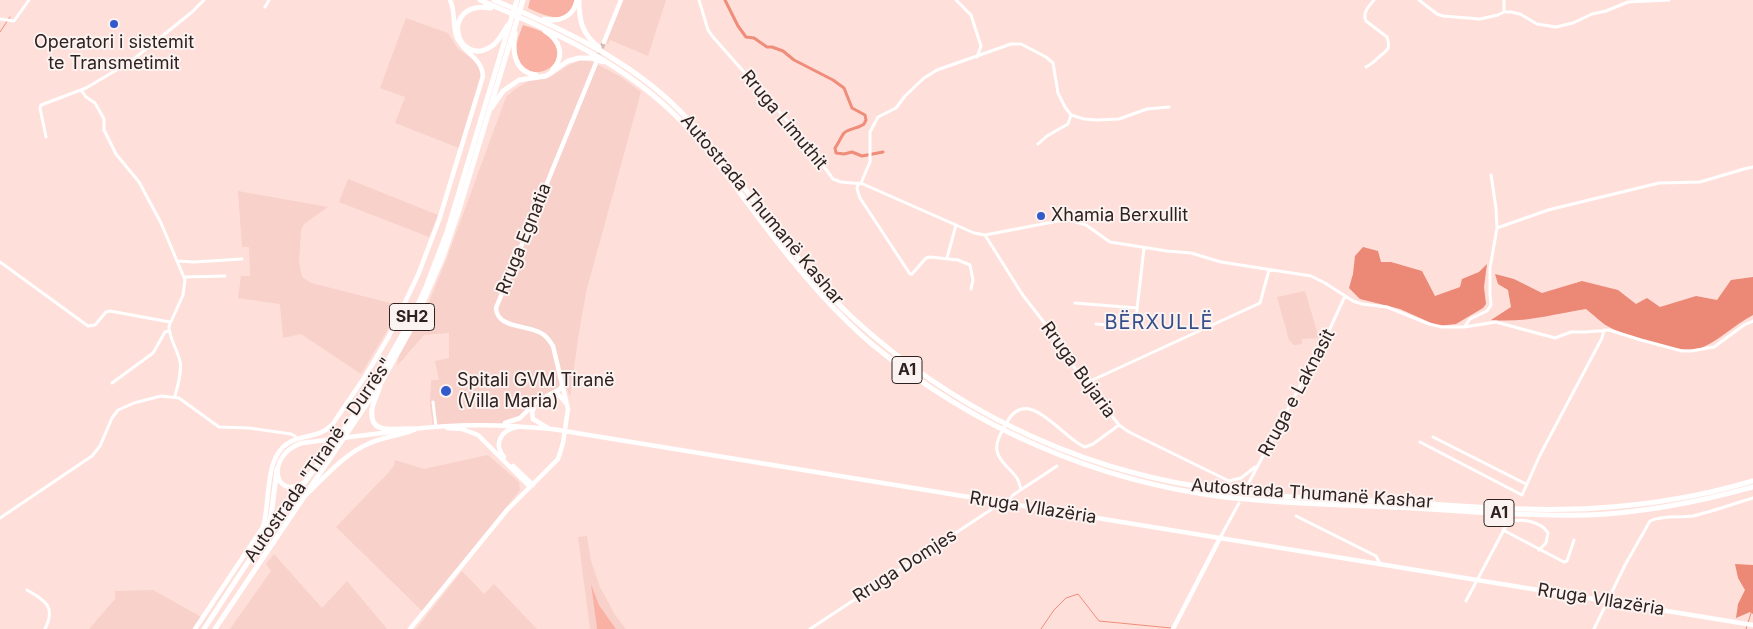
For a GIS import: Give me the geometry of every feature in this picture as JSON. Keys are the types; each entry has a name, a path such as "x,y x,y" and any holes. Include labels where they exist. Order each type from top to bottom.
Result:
{"highway":[{"path":"480,0 499,4"},
{"path":"494,0 517,16"},
{"name":"Autostrada \"Tiranë - Durrës\"","path":"204,629 263,539 336,440 379,376 418,304 439,255 453,215 522,0"},
{"path":"536,22 563,19 572,12 578,0"},
{"path":"578,0 580,23 589,39 657,94"},
{"path":"499,4 478,6 465,11 457,26 462,42 475,50 487,48 497,41 517,16"},
{"path":"517,16 514,50 517,62 528,73 540,75 548,73 554,68 560,59 560,53 557,43 536,22"},
{"name":"Autostrada Thumanë Kashar","path":"517,16 536,22 602,58 657,94 695,128 812,274 845,310 880,341 930,379 976,409 1046,443 1106,465 1170,482 1245,493 1557,509 1618,507 1656,502 1707,494 1753,481"},
{"name":"Autostrada \"Tiranë - Durrës\"","path":"215,629 382,381 414,322 433,281 454,225 517,16"},
{"path":"477,150 494,104 507,87 519,80 549,74 571,60 582,57 598,60 648,87"},
{"name":"Autostrada Thumanë Kashar","path":"657,94 701,143 801,272 873,345 917,378 973,414 1056,454 1123,476 1174,489 1243,498 1451,511 1561,515 1604,514 1660,508 1708,499 1753,487"},
{"path":"382,381 372,410 372,419 382,429 416,429"},
{"path":"263,539 277,469"}],"main road":[{"path":"195,629 265,527 274,460 284,446 296,439 317,435 328,429 362,380 388,336 418,275 439,220 484,76 478,61 458,40 454,12 450,0"},
{"path":"604,42 622,0"},
{"name":"Rruga Egnatia","path":"410,629 494,526 554,464 559,456 567,416 567,404 555,352 549,339 538,331 502,321 497,314 496,308 596,63"},
{"path":"551,429 534,420 532,412 534,408 555,393 563,384"},
{"path":"303,483 296,487 284,485 279,480 277,469 279,461 289,449 302,443 436,427 496,424 520,418 536,402 564,391"},
{"path":"555,393 567,404"},
{"name":"Rruga Vllazëria","path":"496,424 551,429 1753,625"},
{"path":"523,426 504,432 500,437 498,446 502,455 532,486"},
{"path":"436,427 462,429 478,435 524,478 540,477"},
{"path":"303,499 332,468 356,450 368,444 416,429"},
{"path":"523,495 524,478"},
{"path":"1172,629 1220,538"}],"street":[{"path":"0,19 14,21 19,17 30,0"},
{"path":"46,136 40,108 41,104 81,90 140,57 204,0"},
{"path":"265,7 269,0"},
{"name":"Rruga Limuthit","path":"699,0 708,30 713,38 806,142 833,179 841,182 860,183 974,233 985,235"},
{"path":"956,0 973,18 982,46 976,56"},
{"path":"1366,67 1373,64 1388,48 1387,37 1364,18 1365,13 1374,0"},
{"path":"1420,0 1437,14 1443,16 1480,19 1504,12 1511,12 1520,14 1537,24 1556,27 1573,24 1592,14 1606,11 1628,2 1669,0"},
{"path":"1504,0 1504,12"},
{"path":"971,290 973,280 970,265 958,260 926,258 910,274 860,198 856,189 870,162 870,132 878,117 896,108 905,96 924,78 937,70 1015,44 1021,44 1046,57 1053,63 1058,93 1071,115 1084,119 1119,119 1147,109 1169,107"},
{"path":"81,90 86,97 95,103 104,119 104,130 116,154 139,182 161,223 184,277 183,294 170,322 169,331 180,363 180,378 175,396"},
{"path":"1038,144 1047,136 1068,124 1071,115"},
{"path":"1497,228 1548,210 1659,183 1700,182 1753,167"},
{"path":"1464,327 1470,319 1490,309 1490,268 1497,228 1491,175"},
{"path":"985,235 1070,220 1091,227 1110,242 1167,252 1191,252 1221,262 1314,278 1362,304 1394,309 1437,326 1464,327 1496,322 1555,338 1570,332 1612,330 1682,351 1698,351 1714,348 1753,320"},
{"path":"947,258 956,225"},
{"name":"Rruga Bujaria","path":"985,235 1022,294 1086,383 1119,425 1229,481 1242,478 1252,468 1257,468"},
{"path":"1096,324 1135,328 1144,248"},
{"path":"176,261 194,262 242,258"},
{"path":"0,262 88,326 95,325 106,312 170,322"},
{"path":"1086,383 1260,302 1269,270"},
{"path":"184,277 226,276"},
{"name":"Rruga e Laknasit","path":"1246,488 1327,335 1345,296"},
{"path":"1075,303 1137,308"},
{"path":"1420,442 1522,495 1602,338 1604,330"},
{"path":"112,383 153,353 165,332 169,331"},
{"path":"0,518 92,456 100,446 112,418 118,410 154,397 175,396 219,427 249,428 291,434 296,439"},
{"path":"433,402 436,427"},
{"path":"1021,489 1017,479 998,455 996,446 1008,420 1017,410 1023,408 1034,409 1067,436 1085,447 1119,425"},
{"path":"1433,437 1526,484"},
{"path":"1008,503 1010,498 1021,489 1058,466"},
{"path":"1594,629 1625,565 1650,521 1659,518 1690,516 1753,498"},
{"name":"Rruga Domjes","path":"810,629 995,507 997,502"},
{"path":"1220,538 1239,503"},
{"path":"1296,516 1376,556 1380,564"},
{"path":"1466,601 1510,520 1536,523 1546,529 1548,533 1546,543 1539,550"},
{"path":"1503,530 1539,550 1566,562 1574,540"},
{"path":"27,590 38,596 49,608 50,616 45,629"}],"shaded area":[{"path":"530,0 575,0 568,14 556,17 528,8"},
{"path":"621,0 666,0 648,56 610,40 608,44 604,42"},
{"path":"406,18 448,33 458,49 473,59 479,67 481,77 459,148 395,123 405,97 380,88"},
{"path":"523,25 538,30 551,38 558,49 558,58 553,65 545,70 536,72 526,70 519,63 516,48"},
{"path":"581,60 593,62 621,77 641,92 586,292 570,397 565,383 512,422 433,427 430,404 431,380 439,380 435,361 449,358 449,333 424,335 397,366 399,356 426,309 447,258 506,97 530,80 551,77 567,66"},
{"path":"348,179 438,215 429,237 339,202"},
{"path":"238,191 328,207 304,224 301,230 299,262 302,277 311,283 402,306 361,374 301,334 283,338 280,304 238,298 241,276 250,276 249,247 242,247"},
{"path":"1363,247 1378,251 1381,262 1391,262 1422,271 1435,296 1460,287 1462,279 1479,272 1487,264 1484,287 1486,304 1483,308 1456,324 1438,326 1400,309 1360,299 1349,288 1355,256"},
{"path":"1495,274 1514,279 1542,293 1582,281 1618,290 1636,304 1647,298 1660,307 1696,296 1717,300 1731,280 1753,277 1753,315 1708,345 1693,350 1656,344 1619,332 1601,322 1586,309 1528,319 1491,320 1511,307 1508,290 1498,284"},
{"path":"1305,291 1319,338 1302,339 1302,344 1294,345 1289,340 1277,297"},
{"path":"488,455 519,482 520,490 422,611 336,527 388,473 394,466 395,460 424,469"},
{"path":"587,536 591,561 600,587 615,615 626,629 616,629 599,605 592,587 597,629 590,629 578,537"},
{"path":"274,554 322,608 347,581 387,629 230,629 271,571 266,564"},
{"path":"1735,564 1753,565 1753,614 1750,612 1736,618 1738,604 1745,590 1738,578"},
{"path":"462,571 484,594 494,584 537,629 416,629"},
{"path":"591,584 599,605 616,629 597,629"},
{"path":"153,590 203,618 195,629 89,629 115,599 115,591"}],"waterway":[{"path":"725,0 738,26 746,37 754,38 767,47 783,51 794,60 833,80 844,88 852,108 865,115 866,120 864,124 844,133 835,148 836,153 852,152 862,156 883,152"},
{"path":"0,32 10,17"},
{"path":"1041,629 1054,610 1066,598 1078,594 1099,621 1171,628"},
{"path":"1746,629 1753,607"}],"tunnel":[{"path":"597,60 604,42"}],"place":[{"name":"Operatori i sistemit te Transmetimit","path":"114,24"},
{"name":"Xhamia Berxullit","path":"1041,216"},
{"name":"Spitali GVM Tiranë (Villa Maria)","path":"446,391"}],"district":[{"name":"BËRXULLË","path":"1159,323"}]}
